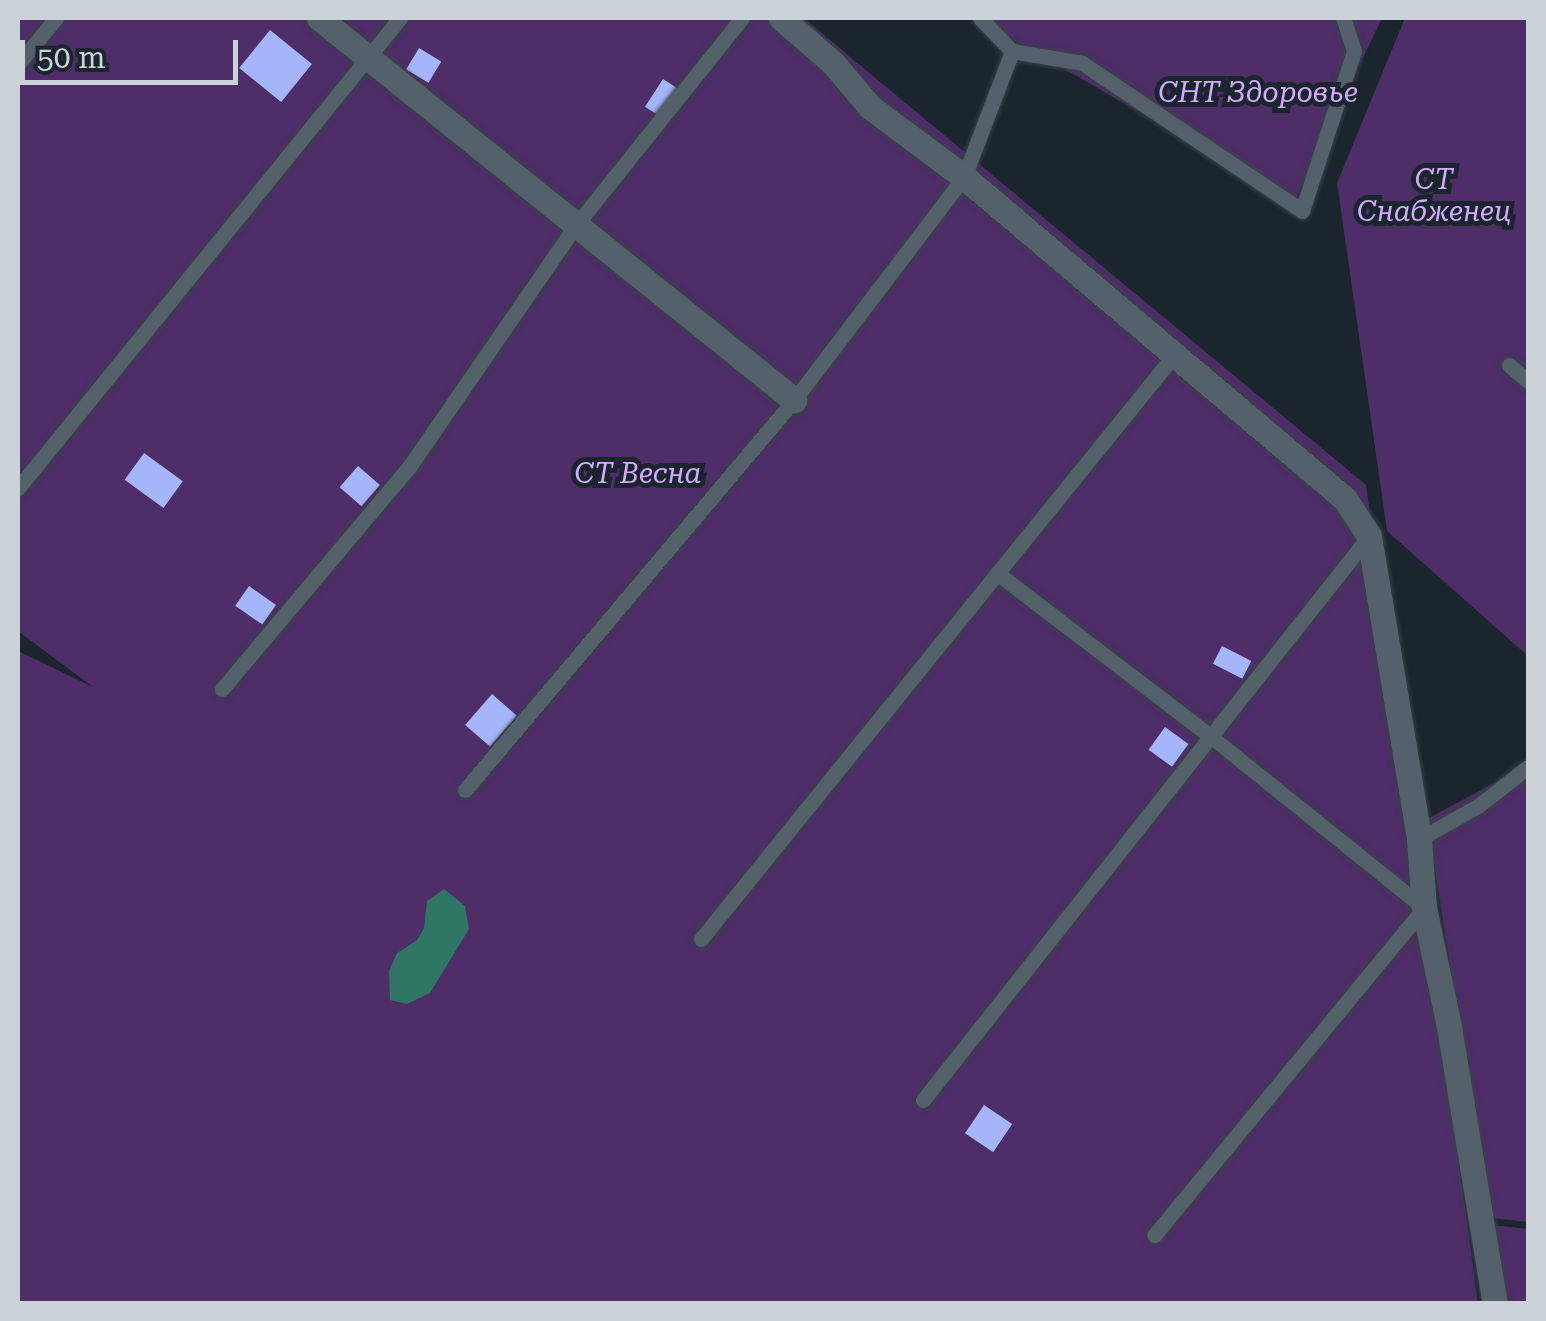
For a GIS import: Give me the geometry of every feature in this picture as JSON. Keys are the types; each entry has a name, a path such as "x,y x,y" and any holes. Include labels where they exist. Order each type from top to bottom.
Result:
{"street":[{"path":"319,18 794,400"},
{"path":"782,18 833,63 870,108 964,178 1345,499 1370,536 1419,840 1424,908 1449,1027 1495,1304"}],"lane":[{"path":"18,64 56,18"},
{"path":"18,488 400,18"},
{"path":"222,690 408,467 576,224 742,18"},
{"path":"980,18 1012,50 1082,63 1302,211 1354,52 1343,18"},
{"path":"465,790 794,400 964,178 1012,50"},
{"path":"701,939 1174,355"},
{"path":"1509,365 1528,381"},
{"path":"923,1100 1209,734 1370,536"},
{"path":"997,574 1209,734 1424,908 1154,1235"},
{"path":"1419,840 1478,806 1528,767"}],"green space":[{"name":"СТ Весна","path":"18,18 803,18 1366,485 1478,1303 18,1303 18,651 93,687 18,631","holes":["424,928 390,1000 397,953 417,940"]},
{"name":"СНТ Здоровье","path":"974,18 1382,18 1295,200"},
{"name":"СТ Снабженец","path":"1405,18 1528,18 1528,656 1387,531 1337,183"},
{"path":"1528,765 1528,1222 1490,1218 1427,819"},
{"path":"1492,1225 1528,1229 1528,1303 1506,1303"}],"shaded area":[{"path":"444,889 465,906 469,929 430,993 407,1004 390,1000 389,971 397,953 417,940 424,928 427,901"}],"building":[{"path":"270,30 312,64 281,102 239,68"},
{"path":"419,48 441,61 428,83 406,69"},
{"path":"663,79 677,88 659,116 645,107"},
{"path":"144,453 183,481 163,508 125,480"},
{"path":"358,466 380,485 362,506 340,487"},
{"path":"249,586 276,605 262,625 235,606"},
{"path":"1222,646 1251,661 1242,679 1213,664"},
{"path":"492,694 517,716 490,747 465,725"},
{"path":"1165,727 1188,744 1172,767 1149,750"},
{"path":"984,1105 1012,1124 993,1152 965,1133"}]}
